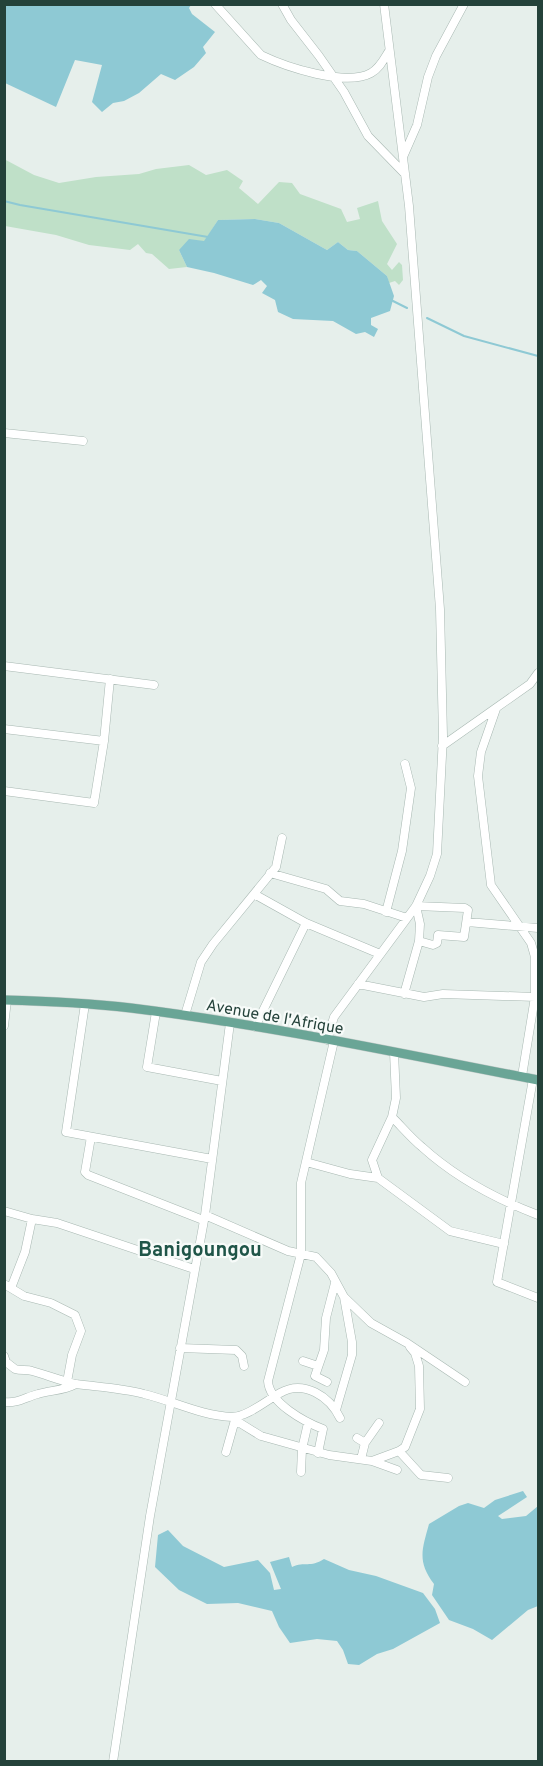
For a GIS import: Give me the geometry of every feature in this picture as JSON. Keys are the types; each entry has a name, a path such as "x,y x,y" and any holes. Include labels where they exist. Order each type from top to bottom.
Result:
{"main road":[{"name":"Avenue de l'Afrique","path":"6,1000 85,1004 185,1015 536,1079"}],"street":[{"path":"215,4 261,54 288,65 333,77 363,76 379,67 389,51"},
{"path":"282,4 333,77 368,136 405,174"},
{"path":"318,1453 323,1429 308,1423 288,1409 268,1387 302,1254 301,1183 334,1017 416,906 430,876 437,854 442,746 440,609 422,368 405,174 384,4"},
{"path":"403,158 417,125 436,56 464,4"},
{"path":"4,433 83,441"},
{"path":"4,666 154,685"},
{"path":"442,746 530,684 538,673"},
{"path":"4,791 94,803 104,741 110,679"},
{"path":"496,709 481,752 478,776 491,885 531,943 537,958 535,997 522,1076"},
{"path":"4,729 104,741"},
{"path":"386,912 402,852 411,788 405,764"},
{"path":"185,1015 201,962 276,867 282,838"},
{"path":"270,873 326,889 340,901 364,904 407,918"},
{"path":"254,894 306,923 380,954"},
{"path":"416,906 468,910 465,935 462,938 439,935 437,943 433,945 419,941"},
{"path":"405,994 419,941 420,924 416,906"},
{"path":"466,922 538,928"},
{"path":"255,1028 306,923"},
{"path":"358,984 424,997 443,994 535,997"},
{"path":"4,1026 6,1000"},
{"path":"85,1004 66,1132 212,1159"},
{"path":"156,1012 147,1067 222,1081"},
{"path":"113,1761 150,1516 204,1218 230,1023"},
{"path":"378,1178 372,1160 392,1117 396,1098 394,1052"},
{"path":"536,1079 497,1282 538,1298"},
{"path":"392,1117 420,1146 443,1165 511,1205 538,1215"},
{"path":"92,1137 86,1160 85,1172 88,1175 288,1251 316,1257 325,1264 344,1297 371,1323 407,1343 465,1382"},
{"path":"306,1162 350,1174 378,1178 450,1231 504,1244"},
{"path":"4,1211 57,1223 194,1269"},
{"path":"4,1402 15,1402 37,1394 67,1389 71,1383 72,1355 81,1331 75,1315 51,1304 24,1296 8,1286 25,1252 32,1219"},
{"path":"327,1382 315,1377 324,1350 326,1318 335,1284"},
{"path":"336,1410 352,1355 344,1297"},
{"path":"372,1461 405,1447 420,1409 419,1366 407,1343"},
{"path":"180,1348 236,1350 242,1356 244,1366"},
{"path":"5,1360 15,1370 29,1370 71,1383 126,1390 170,1401 212,1415 235,1419 261,1437 318,1453 372,1461 397,1470"},
{"path":"303,1361 318,1366"},
{"path":"226,1452 235,1419 282,1392 296,1389 313,1391 325,1397 340,1418"},
{"path":"301,1472 302,1449 308,1423"},
{"path":"361,1459 365,1443 379,1423"},
{"path":"357,1438 365,1443"},
{"path":"399,1451 422,1475 448,1478"}],"green space":[{"path":"4,159 34,175 59,183 96,177 139,174 156,169 189,165 206,175 227,170 243,181 239,188 258,204 279,182 292,183 300,194 341,209 347,222 360,219 357,208 378,201 382,221 397,244 387,264 392,270 399,262 402,265 403,280 399,285 395,281 389,283 387,276 357,251 348,250 338,242 327,250 279,223 255,219 218,220 204,242 179,250 187,267 169,269 152,254 146,253 138,244 130,250 89,245 56,235 5,226"}],"water":[{"path":"5,4 191,5 189,8 192,14 215,32 203,47 206,53 194,67 175,80 161,74 139,93 124,101 113,103 102,112 92,102 102,65 75,60 56,107 5,83"},
{"path":"255,219 279,223 327,250 338,242 348,250 357,251 387,276 394,296 390,311 371,318 371,325 378,329 374,337 365,332 356,334 333,321 293,319 278,312 275,300 262,293 267,286 261,280 253,285 187,267 179,250 189,239 204,241 218,220"},
{"path":"523,1491 527,1497 498,1516 502,1519 526,1516 538,1506 538,1606 528,1610 492,1640 473,1629 449,1620 432,1595 434,1584 423,1562 424,1541 429,1524 459,1506 468,1503 484,1508 495,1500"},
{"path":"168,1530 183,1546 224,1567 258,1560 270,1573 274,1590 281,1589 270,1562 289,1557 292,1567 324,1559 349,1570 376,1576 423,1593 435,1609 440,1623 359,1665 348,1664 337,1641 317,1639 290,1643 272,1611 238,1603 207,1604 179,1590 155,1567 158,1535"}],"waterway":[{"path":"4,201 208,237"},
{"path":"391,300 407,308"},
{"path":"427,318 464,336 538,356"}],"district":[{"name":"Banigoungou","path":"200,1249"}]}
